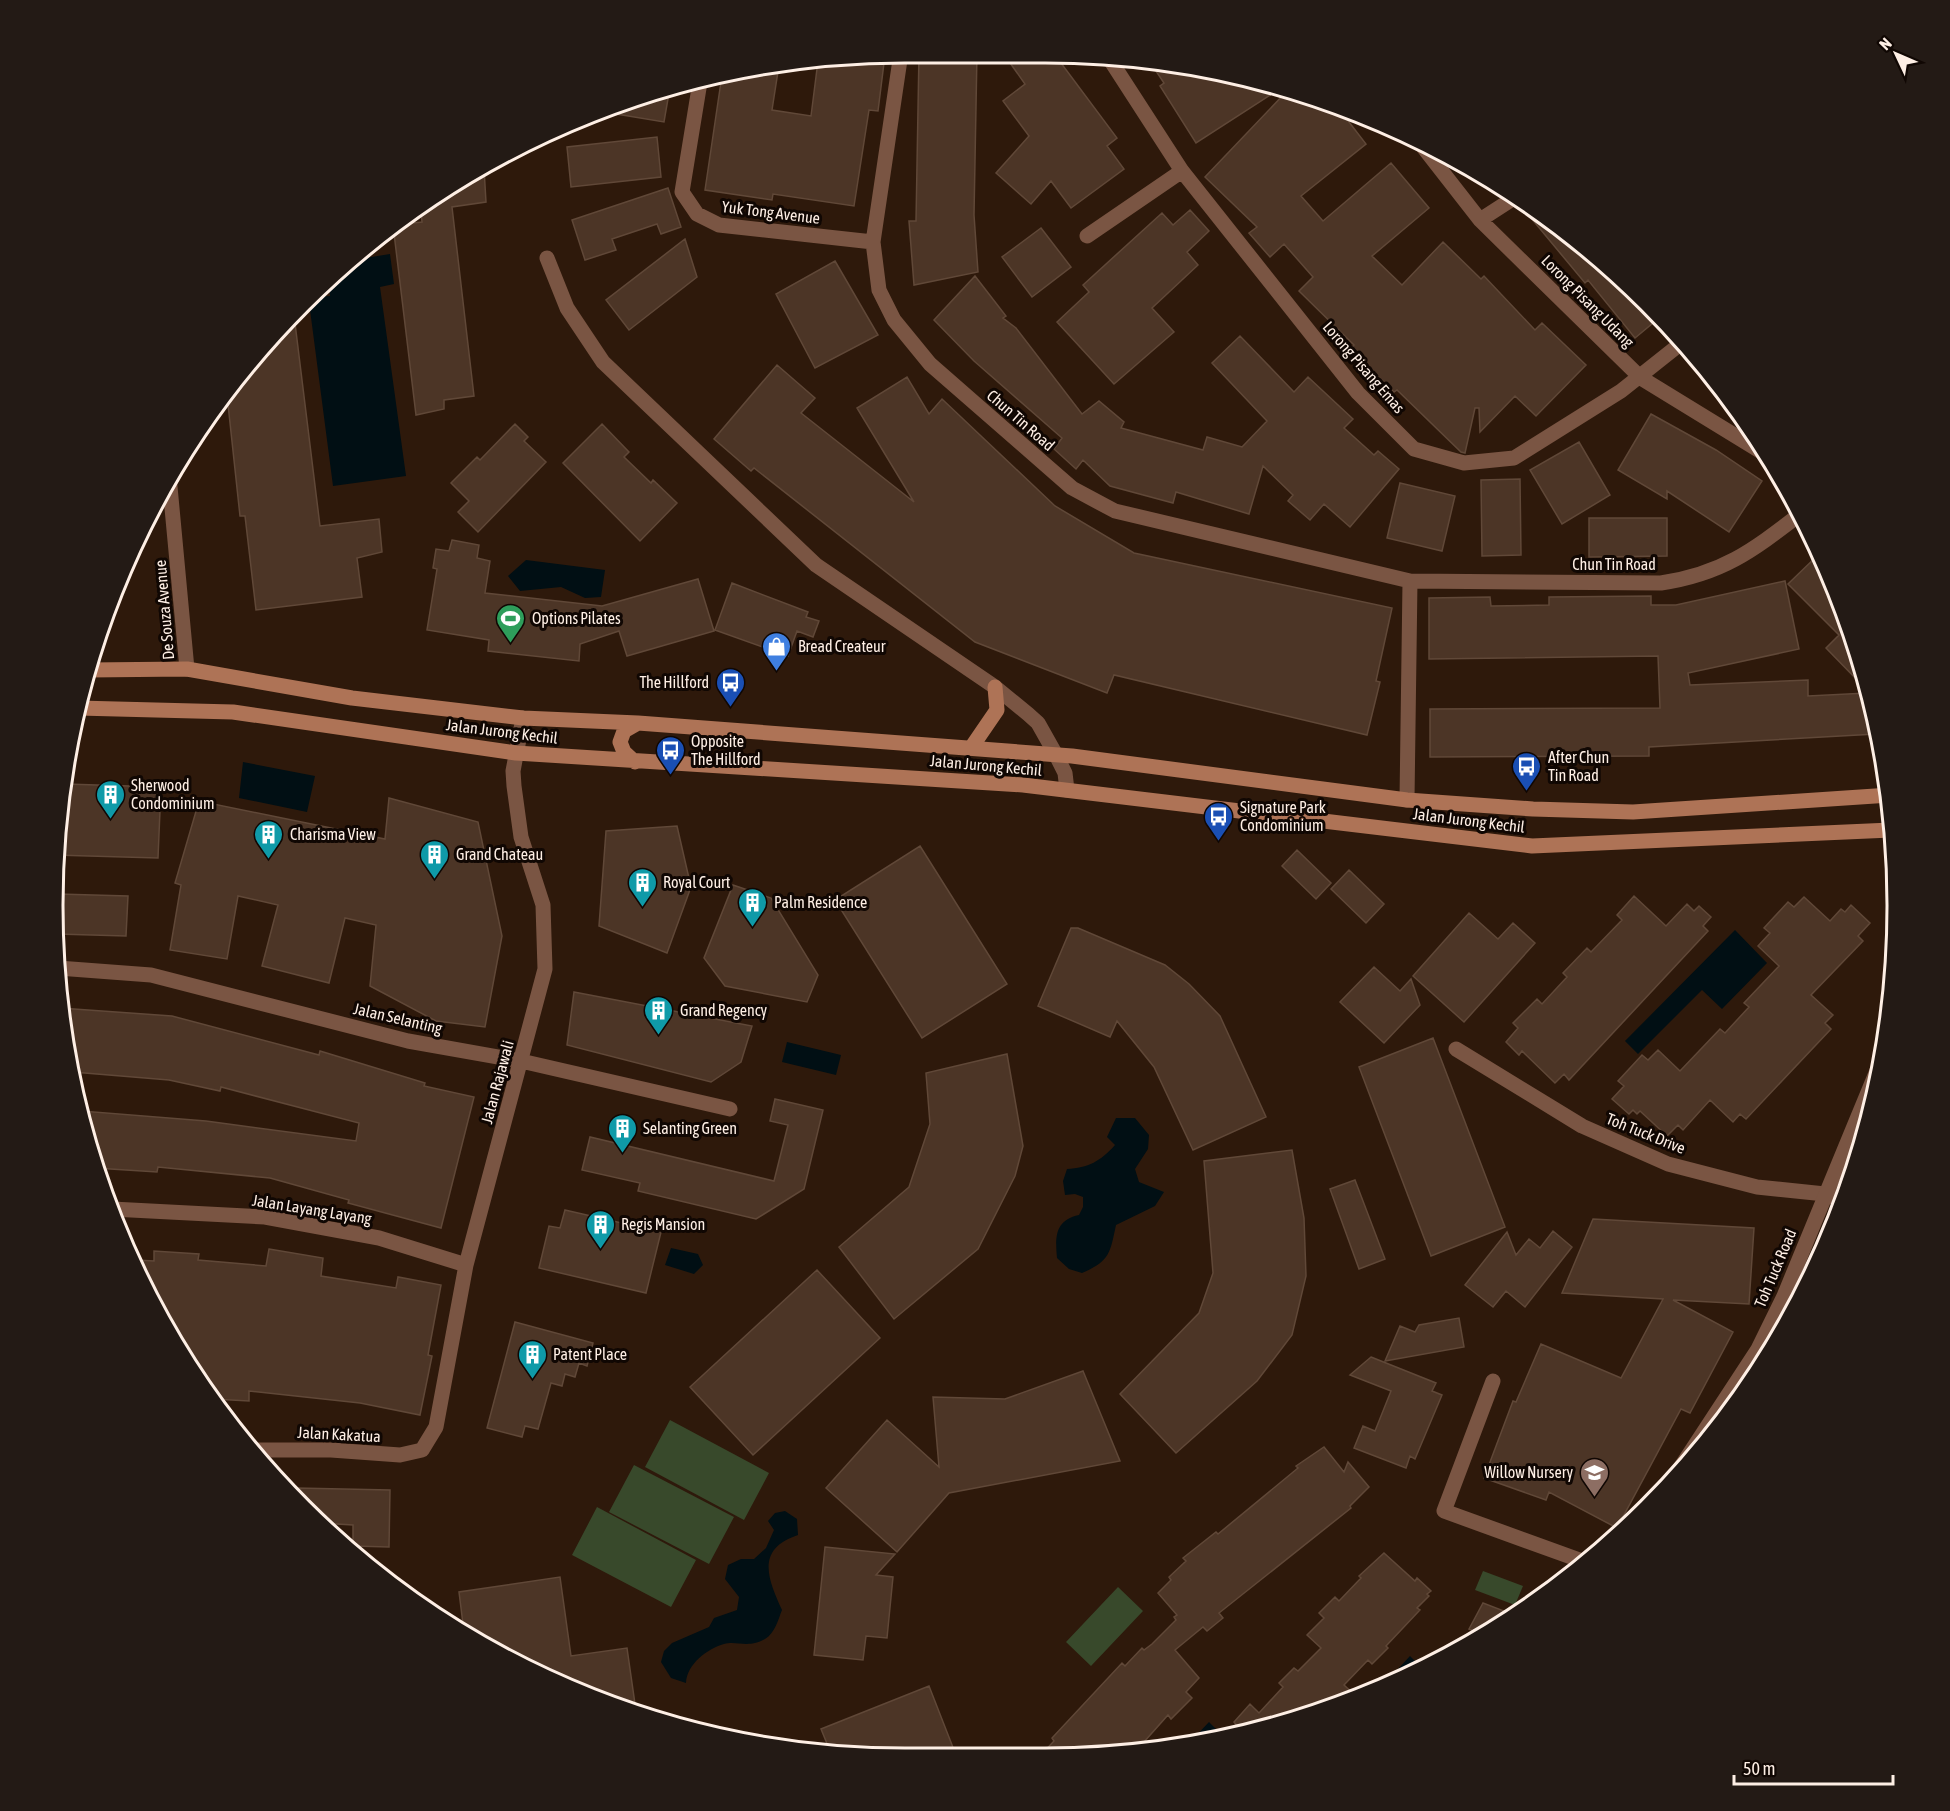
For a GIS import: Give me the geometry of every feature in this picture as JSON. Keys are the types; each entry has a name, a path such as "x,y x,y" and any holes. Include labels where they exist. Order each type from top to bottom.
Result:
{"main road":[{"name":"Jalan Jurong Kechil","path":"97,670 187,669 352,698 523,718 638,723 1056,754 1407,800 1533,809 1633,812 1880,796"},
{"path":"971,748 997,710 995,687"},
{"name":"Jalan Jurong Kechil","path":"87,708 233,712 516,753 635,762 809,770 1067,790 1532,846 1883,830"},
{"path":"635,762 624,752 620,742 624,731 638,723"}],"street":[{"name":"Chun Tin Road","path":"899,63 873,242 879,290 894,320 930,364 1072,488 1115,512 1410,581 1661,583 1694,578 1721,567 1757,547 1793,520"},
{"name":"Lorong Pisang Emas","path":"1114,66 1182,171 1358,393 1414,450 1464,463 1514,458 1641,378 1676,348"},
{"name":"Yuk Tong Avenue","path":"699,89 682,192 697,214 719,225 873,242"},
{"name":"Lorong Pisang Udang","path":"1431,158 1480,220 1641,378 1750,445"},
{"path":"1087,236 1182,171"},
{"path":"1480,220 1508,202"},
{"name":"Jalan Jurong Kechil","path":"547,258 567,308 603,362 816,565 995,687 1038,723 1056,754"},
{"name":"De Souza Avenue","path":"171,494 187,669"},
{"path":"1407,800 1410,581"},
{"name":"Jalan Rajawali","path":"422,1450 436,1427 466,1265 545,969 543,905 521,837 514,786 516,753 523,718"},
{"path":"1056,754 1065,773 1067,790"},
{"name":"Jalan Selanting","path":"66,969 151,975 408,1041 521,1061 730,1109"},
{"name":"Toh Tuck Drive","path":"1456,1049 1582,1126 1668,1164 1757,1187 1825,1194 1834,1197"},
{"name":"Toh Tuck Road","path":"1712,1419 1758,1349 1784,1296 1863,1104"},
{"name":"Jalan Layang Layang","path":"120,1209 265,1217 379,1238 466,1265"},
{"path":"1493,1382 1444,1510 1576,1559"},
{"name":"Jalan Kakatua","path":"263,1450 332,1450 400,1455 422,1450"}],"green space":[{"path":"670,1420 769,1473 744,1520 645,1467"},
{"path":"634,1465 734,1517 709,1564 609,1512"},
{"path":"597,1507 696,1560 671,1607 572,1555"},
{"path":"1483,1571 1523,1586 1515,1605 1475,1590"},
{"path":"1118,1587 1143,1611 1091,1666 1066,1642"}],"shaded area":[{"path":"390,254 394,284 380,287 406,476 333,486 310,310 324,296 330,296 330,291 368,258"},
{"path":"526,560 605,570 601,597 585,598 561,587 520,591 508,576"},
{"path":"243,762 315,776 307,812 239,798"},
{"path":"1735,930 1767,963 1722,1009 1702,990 1638,1054 1625,1041"},
{"path":"787,1042 841,1055 836,1075 782,1062"},
{"path":"1116,1118 1135,1118 1149,1135 1148,1149 1135,1169 1139,1182 1164,1192 1155,1206 1116,1225 1107,1255 1098,1264 1082,1273 1069,1269 1057,1258 1058,1230 1065,1221 1079,1215 1083,1207 1083,1197 1075,1194 1065,1195 1063,1181 1067,1169 1094,1163 1115,1145 1107,1137"},
{"path":"671,1248 698,1254 703,1265 694,1274 665,1265"},
{"path":"785,1511 797,1519 798,1535 775,1548 770,1557 770,1576 782,1610 774,1630 759,1642 729,1643 711,1650 694,1664 686,1683 671,1678 661,1662 664,1651 672,1643 709,1627 714,1618 737,1610 739,1597 725,1579 728,1565 741,1559 754,1559 766,1548 774,1530 768,1521 775,1513"},
{"path":"1410,1656 1416,1662 1397,1670"},
{"path":"1209,1722 1217,1730 1209,1732 1198,1734"}],"building":[{"path":"919,63 977,63 974,215 978,272 914,285 909,221 916,221"},
{"path":"1010,63 1061,64 1117,138 1107,146 1124,169 1071,208 1051,181 1031,204 996,173 1029,136 1003,101 1025,84"},
{"path":"884,64 878,111 869,110 854,206 773,194 772,200 705,190 721,84 778,73 772,110 811,116 817,68"},
{"path":"1155,70 1209,79 1271,94 1196,143 1160,86 1164,83"},
{"path":"1281,97 1347,120 1366,144 1301,196 1323,221 1391,163 1429,208 1372,256 1402,285 1443,242 1481,279 1484,276 1535,330 1542,323 1586,365 1536,416 1515,396 1480,432 1479,408 1475,408 1465,453 1461,452 1397,390 1394,392 1350,349 1354,345 1299,291 1313,277 1284,244 1270,257 1249,233 1257,227 1205,177"},
{"path":"668,98 664,122 618,114"},
{"path":"657,137 661,177 571,187 567,147"},
{"path":"484,176 486,202 452,207 474,396 444,400 444,409 416,415 394,236 412,223 422,222 421,216"},
{"path":"668,188 681,227 661,234 657,224 612,239 616,250 585,260 572,220"},
{"path":"1190,210 1209,231 1187,252 1198,265 1152,308 1174,332 1114,384 1057,322 1089,292 1083,285 1162,213 1173,225"},
{"path":"1531,218 1600,272 1653,323 1635,338 1588,280 1585,283"},
{"path":"1041,228 1071,267 1032,297 1002,257"},
{"path":"685,239 697,277 629,330 606,300"},
{"path":"835,261 878,335 815,368 776,294"},
{"path":"975,276 1006,316 1003,318 1016,328 1082,414 1099,401 1124,422 1121,428 1203,450 1207,437 1242,447 1267,421 1212,363 1240,336 1294,392 1308,377 1353,419 1344,428 1374,455 1378,451 1399,469 1350,527 1324,504 1310,520 1288,501 1293,495 1263,466 1249,514 1176,492 1173,503 1110,486 1083,460 1076,469 1054,449 1062,438 974,361 934,320"},
{"path":"295,325 320,526 379,519 382,552 357,558 362,597 256,610 245,516 240,516 228,405 272,350"},
{"path":"777,365 815,398 801,413 914,502 857,408 907,377 929,414 942,399 1055,506 1134,553 1392,608 1376,681 1380,682 1367,735 1114,675 1107,693 975,642 754,468 751,471 714,439"},
{"path":"1651,414 1716,450 1762,481 1729,532 1667,491 1667,499 1618,470"},
{"path":"515,424 528,437 524,441 546,462 478,532 458,512 469,501 451,483 477,457 480,460"},
{"path":"602,424 629,452 624,457 651,483 653,480 677,503 640,541 563,463"},
{"path":"1579,442 1610,495 1562,524 1530,470"},
{"path":"1520,479 1521,555 1482,556 1481,480"},
{"path":"1400,483 1455,496 1442,551 1387,538"},
{"path":"1589,518 1667,518 1667,556 1589,557"},
{"path":"452,540 479,545 477,558 490,561 485,593 602,606 698,579 714,631 627,656 619,631 580,644 579,661 488,651 489,640 427,630 437,569 433,568 436,549 449,551"},
{"path":"1813,560 1842,635 1855,678 1826,648 1839,635 1788,584"},
{"path":"1785,581 1799,649 1688,673 1690,685 1808,680 1808,696 1860,693 1869,734 1649,747 1649,756 1430,757 1430,709 1660,708 1658,656 1429,659 1429,598 1490,597 1491,606 1549,605 1549,597 1651,596 1651,605 1676,605"},
{"path":"732,583 808,612 806,617 819,621 813,637 797,631 788,656 715,630"},
{"name":"Sherwood Condominium","path":"72,784 161,787 158,858 65,855"},
{"path":"389,798 478,822 502,936 485,1027 436,1021 370,986 376,925 345,918 329,983 262,966 278,905 238,896 227,959 170,950 181,885 175,883 199,801 385,839"},
{"name":"Royal Court","path":"677,826 691,887 667,953 599,926 606,831"},
{"path":"920,846 1007,984 922,1038 835,900"},
{"path":"1297,850 1331,883 1316,899 1282,866"},
{"path":"1349,870 1384,904 1366,923 1331,889"},
{"name":"Palm Residence","path":"733,885 771,898 818,975 807,1002 725,986 704,958"},
{"path":"63,894 128,896 126,936 64,934"},
{"path":"1634,896 1666,926 1687,904 1694,911 1699,906 1711,917 1703,926 1708,931 1569,1080 1564,1074 1555,1083 1522,1051 1519,1055 1506,1042 1518,1028 1513,1023 1537,999 1542,1004 1567,977 1563,973 1587,948 1591,952 1622,920 1617,915"},
{"path":"1804,897 1830,921 1841,909 1845,912 1851,905 1870,923 1858,936 1863,941 1811,995 1833,1015 1825,1023 1831,1029 1746,1119 1740,1114 1733,1122 1710,1100 1683,1130 1678,1125 1667,1136 1640,1111 1637,1114 1633,1110 1629,1114 1612,1099 1624,1086 1618,1081 1642,1055 1648,1060 1658,1050 1680,1071 1720,1029 1725,1033 1749,1007 1744,1003 1779,966 1758,946 1770,933 1764,928 1788,902 1794,907"},
{"path":"1469,913 1498,939 1513,923 1535,943 1464,1022 1413,976"},
{"path":"1071,928 1078,928 1165,965 1189,984 1220,1016 1266,1117 1193,1150 1154,1067 1117,1021 1110,1037 1038,1006"},
{"path":"1374,967 1400,991 1411,979 1420,1005 1384,1043 1340,1002"},
{"name":"Grand Regency","path":"574,992 752,1026 741,1062 711,1082 567,1045"},
{"path":"69,1009 172,1016 319,1055 320,1051 425,1083 424,1086 474,1097 441,1228 348,1203 349,1200 270,1178 158,1167 157,1172 106,1169 89,1112 206,1121 356,1141 359,1123 221,1087 220,1091 169,1080 80,1073"},
{"path":"1433,1038 1505,1227 1431,1256 1359,1067"},
{"path":"1007,1054 1023,1146 1015,1176 978,1249 894,1319 839,1247 909,1187 930,1124 926,1073"},
{"name":"Selanting Green","path":"775,1099 823,1110 804,1189 756,1219 638,1191 640,1183 582,1170 590,1137 774,1181 788,1125 770,1121"},
{"path":"1292,1150 1304,1218 1306,1276 1292,1335 1257,1381 1176,1453 1120,1394 1199,1313 1213,1273 1204,1161"},
{"path":"1355,1180 1385,1259 1359,1269 1330,1189"},
{"name":"Regis Mansion","path":"565,1210 661,1232 646,1293 539,1268 549,1226 560,1228"},
{"path":"1593,1219 1754,1228 1749,1304 1673,1300 1733,1332 1690,1413 1681,1409 1623,1517 1614,1526 1549,1492 1546,1500 1484,1478 1513,1401 1516,1402 1541,1344 1621,1378 1663,1299 1562,1293"},
{"path":"1553,1231 1572,1247 1525,1307 1506,1291 1493,1307 1465,1285 1507,1232 1516,1255 1529,1239 1540,1248"},
{"path":"269,1249 323,1258 321,1276 396,1288 398,1277 441,1285 428,1355 432,1356 420,1415 360,1403 249,1391 249,1401 224,1400 176,1327 142,1260 154,1261 154,1251 199,1254 198,1260 266,1266"},
{"path":"817,1270 880,1338 753,1455 690,1387"},
{"path":"1459,1318 1464,1347 1385,1361 1400,1326 1415,1332 1419,1325"},
{"name":"Patent Place","path":"515,1322 593,1343 587,1366 579,1363 575,1377 565,1374 562,1386 551,1383 538,1429 525,1426 522,1437 487,1428"},
{"path":"1371,1357 1436,1383 1432,1391 1442,1395 1415,1459 1410,1456 1406,1468 1354,1448 1363,1426 1375,1431 1391,1391 1350,1375"},
{"path":"1083,1371 1120,1461 949,1493 897,1552 826,1488 887,1420 939,1467 933,1397 1005,1399"},
{"path":"1324,1447 1344,1472 1348,1462 1369,1487 1350,1506 1351,1508 1219,1613 1223,1618 1207,1631 1203,1627 1175,1650 1199,1678 1186,1692 1192,1698 1171,1719 1168,1715 1144,1742 1048,1748 1054,1741 1052,1738 1122,1663 1125,1666 1142,1648 1144,1650 1152,1644 1176,1620 1174,1617 1177,1615 1158,1593 1171,1580 1169,1577 1186,1561 1183,1558 1216,1532 1218,1534 1298,1468 1296,1466"},
{"path":"298,1488 390,1490 389,1547 359,1546 353,1541 353,1525 334,1524"},
{"path":"825,1547 895,1554 876,1575 893,1577 887,1638 866,1636 863,1660 814,1655"},
{"path":"1384,1553 1415,1581 1417,1578 1431,1591 1417,1608 1420,1610 1386,1646 1388,1648 1372,1664 1368,1660 1344,1685 1350,1690 1315,1703 1237,1725 1234,1722 1250,1704 1259,1713 1283,1687 1279,1683 1294,1668 1298,1671 1321,1648 1307,1635 1324,1618 1319,1613 1335,1597 1339,1601 1361,1578 1359,1576"},
{"path":"560,1577 571,1656 627,1648 635,1703 583,1684 533,1661 463,1622 459,1592"},
{"path":"1483,1603 1504,1611 1473,1631 1469,1629"},
{"path":"929,1686 953,1748 827,1744 821,1729"}],"place":[{"name":"Options Pilates","path":"511,644"},
{"name":"Bread Createur","path":"777,672"},
{"name":"The Hillford","path":"730,708"},
{"name":"Opposite The Hillford","path":"670,776"},
{"name":"After Chun Tin Road","path":"1527,792"},
{"name":"Sherwood Condominium","path":"110,820"},
{"name":"Signature Park Condominium","path":"1219,842"},
{"name":"Charisma View","path":"269,860"},
{"name":"Grand Chateau","path":"435,880"},
{"name":"Royal Court","path":"642,908"},
{"name":"Palm Residence","path":"753,928"},
{"name":"Grand Regency","path":"659,1036"},
{"name":"Selanting Green","path":"622,1154"},
{"name":"Regis Mansion","path":"600,1250"},
{"name":"Patent Place","path":"532,1380"},
{"name":"Willow Nursery","path":"1594,1498"}]}
